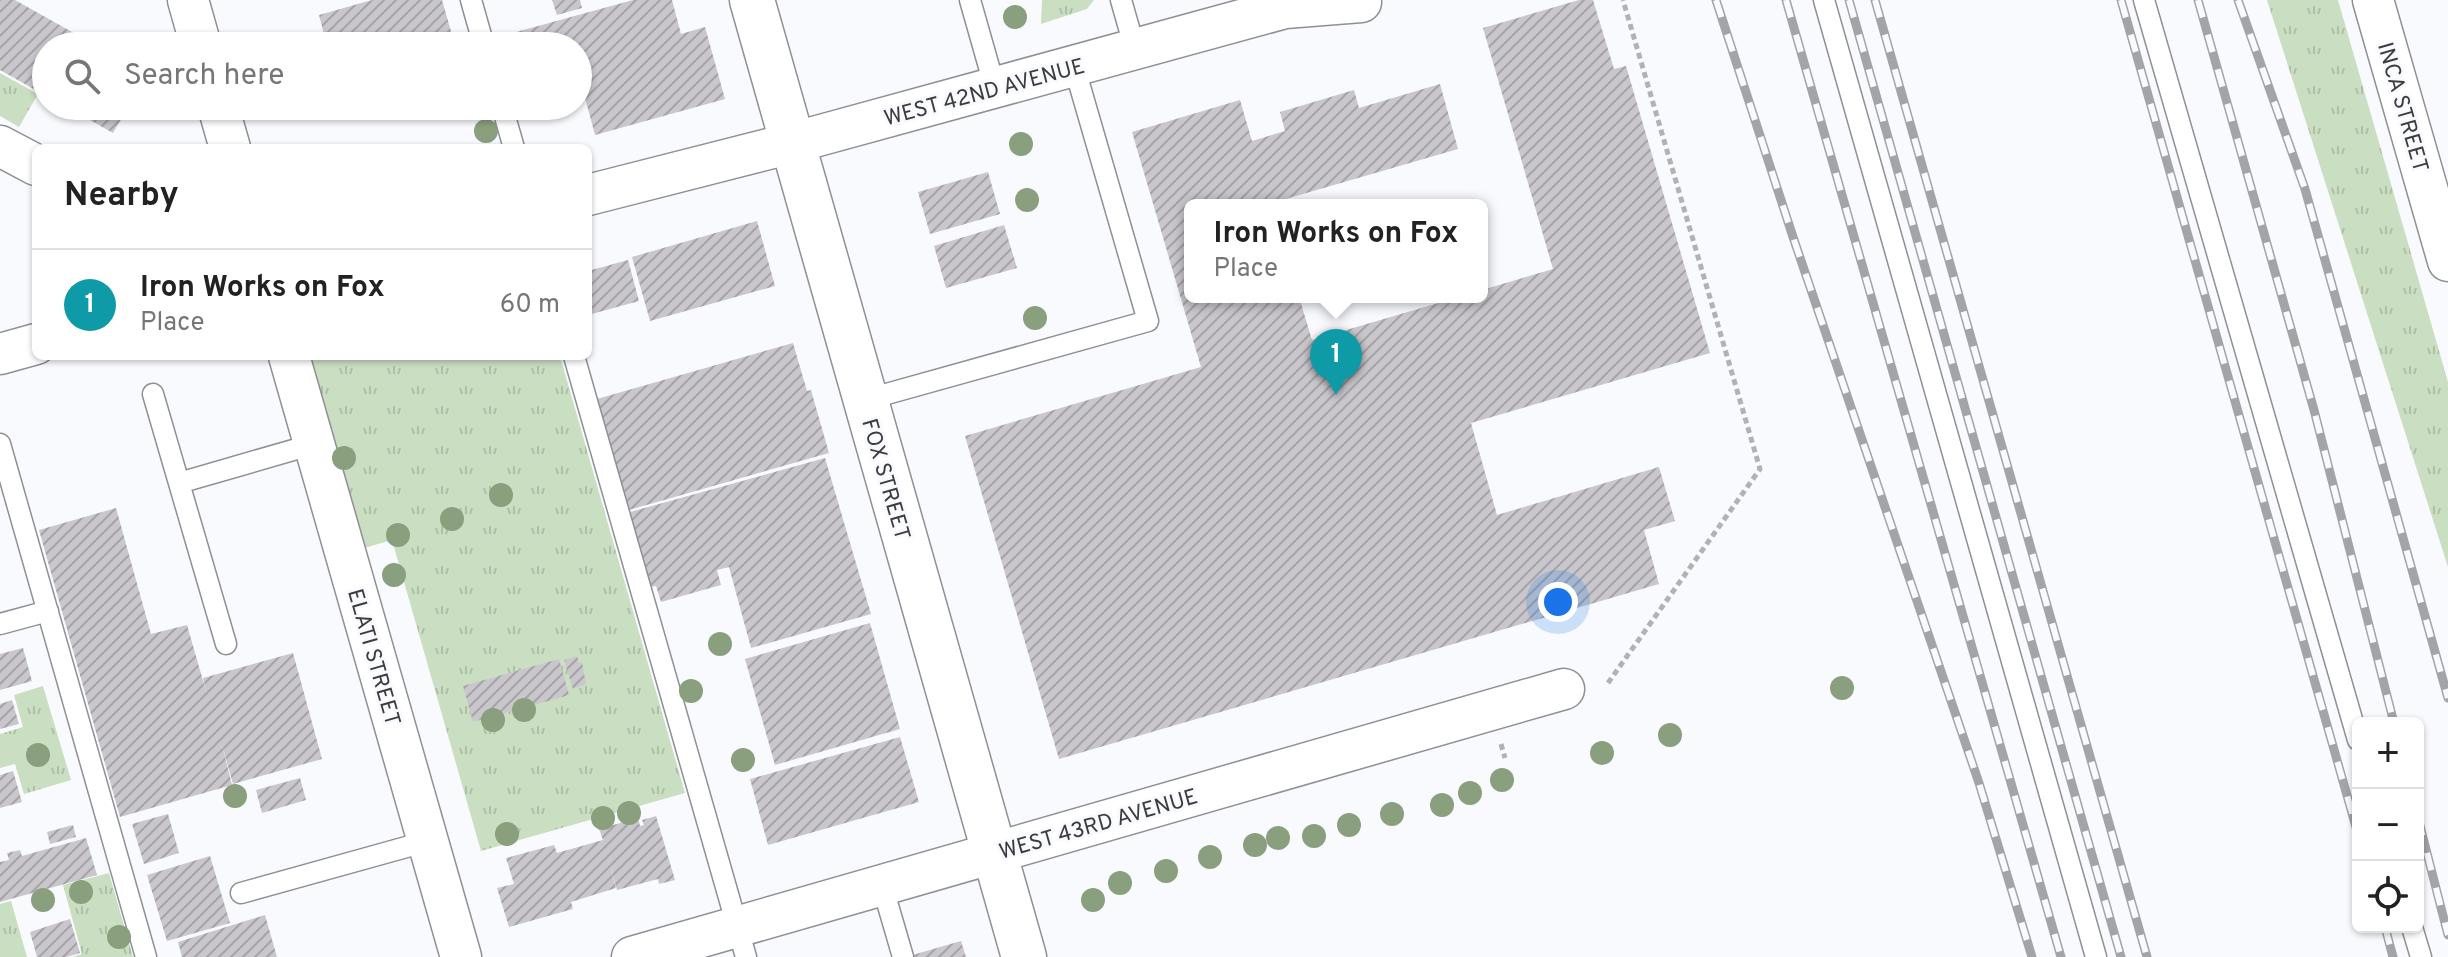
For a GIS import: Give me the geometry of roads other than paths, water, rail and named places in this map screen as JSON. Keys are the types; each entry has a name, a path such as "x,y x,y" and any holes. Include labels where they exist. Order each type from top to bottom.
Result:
{"street":[{"path":"188,0 197,32"},
{"name":"FOX STREET","path":"752,0 1024,957"},
{"name":"INCA STREET","path":"2373,0 2448,261"},
{"name":"WEST 42ND AVENUE","path":"592,194 792,143 1285,8 1372,1"},
{"path":"222,120 229,144"},
{"path":"0,146 32,163"},
{"path":"0,354 32,345"},
{"name":"ELATI STREET","path":"290,360 461,957"},
{"name":"WEST 43RD AVENUE","path":"632,957 742,942 882,885 1564,689"}],"lane":[{"path":"471,0 480,32"},
{"path":"970,0 995,88"},
{"path":"1121,0 1135,49"},
{"path":"1824,0 2096,957"},
{"path":"2144,0 2352,719"},
{"path":"865,400 1148,321 1074,66"},
{"path":"506,120 513,144"},
{"path":"575,360 742,942"},
{"path":"153,394 226,644"},
{"path":"0,444 146,957"},
{"path":"179,483 314,444"},
{"path":"0,624 48,611"},
{"path":"241,893 428,841"},
{"path":"882,885 903,957"},
{"path":"2414,933 2421,957"}],"railway":[{"path":"1716,0 1793,237 1979,783 2032,957"},
{"path":"1786,0 2061,957"},
{"path":"1849,0 2121,957"},
{"path":"1875,0 2147,957"},
{"path":"2121,0 2352,813"},
{"path":"2198,0 2314,410 2392,717"},
{"path":"2238,0 2305,189 2448,698"},
{"path":"2424,841 2448,935"},
{"path":"2387,933 2393,957"}],"place":[{"name":"Iron Works on Fox","path":"1336,395"}]}
